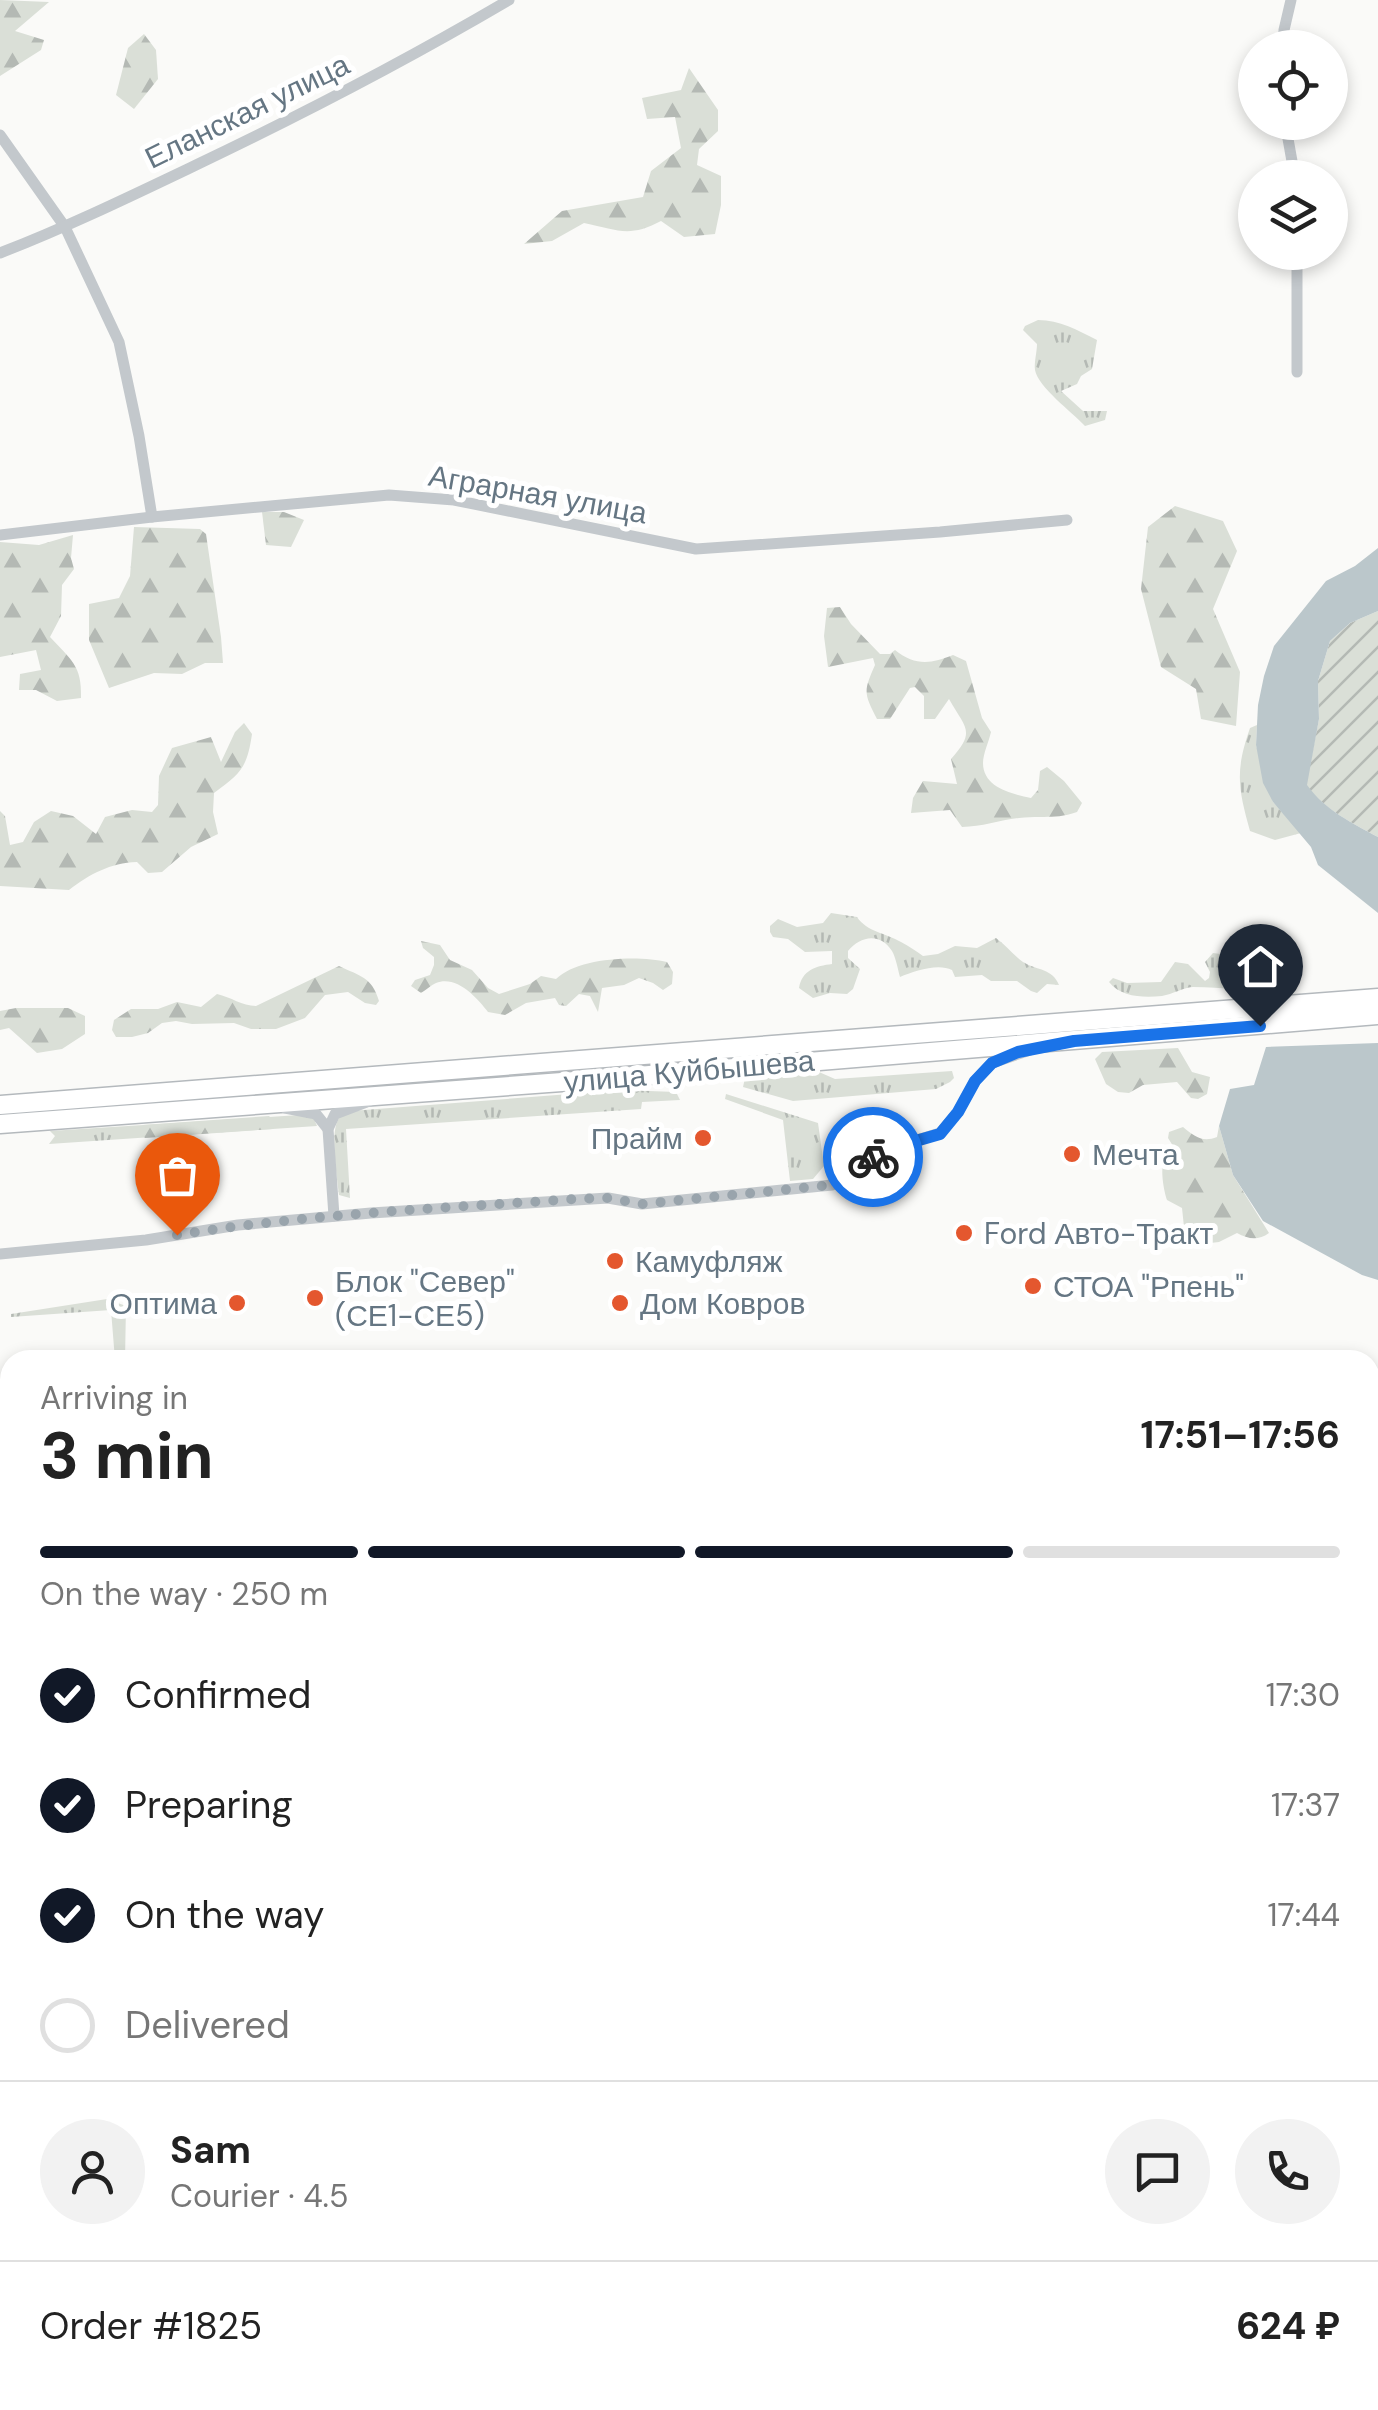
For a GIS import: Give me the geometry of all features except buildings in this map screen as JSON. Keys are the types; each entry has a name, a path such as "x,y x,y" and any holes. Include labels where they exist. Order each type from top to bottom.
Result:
{"highway":[{"name":"улица Куйбышева","path":"0,1105 1378,998"},
{"name":"улица Куйбышева","path":"0,1124 1378,1015"}],"street":[{"name":"Еланская улица","path":"0,254 287,122 509,0"},
{"path":"1284,30 1291,0"},
{"path":"0,135 65,227 119,342 152,517"},
{"path":"1297,270 1297,372"},
{"name":"Аграрная улица","path":"0,535 388,495 454,500 696,548 1066,520"},
{"path":"0,1254 334,1216 608,1198 642,1204 832,1185 881,1151 940,1134 992,1063 1018,1052 1074,1041"},
{"path":"334,1216 328,1130 335,1114 368,1101 411,1092"},
{"path":"249,1105 316,1114 328,1130"}],"green space":[{"path":"0,0 49,2 15,31 44,40 41,50 0,76"},
{"path":"144,34 156,50 158,79 134,109 116,95 128,48"},
{"path":"689,68 718,110 718,131 699,149 697,165 721,176 715,234 684,237 661,221 632,231 584,223 552,241 524,244 562,211 643,197 651,171 681,148 675,117 647,119 642,98 681,90"},
{"path":"1038,320 1061,324 1097,340 1092,369 1077,384 1061,391 1083,411 1107,411 1105,420 1085,426 1037,377 1037,344 1023,330"},
{"path":"1175,506 1223,521 1237,551 1213,609 1240,672 1236,726 1201,719 1196,689 1161,667 1141,589 1148,527"},
{"path":"262,512 284,512 304,520 291,547 266,545"},
{"path":"134,527 200,529 206,534 223,663 205,663 182,674 154,673 109,688 89,640 89,604 119,598 130,576"},
{"path":"73,535 74,569 62,585 61,616 50,637 77,670 81,698 57,701 36,690 19,690 20,674 41,670 36,650 0,657 0,542 39,545"},
{"path":"840,607 880,654 895,650 916,661 930,662 953,655 966,661 982,718 991,732 983,763 988,778 1000,788 1031,798 1038,790 1040,771 1047,767 1082,803 1077,812 962,827 950,810 911,813 913,798 923,781 957,784 951,759 964,742 964,724 949,699 935,719 924,719 924,696 915,687 910,688 890,719 877,719 867,692 875,665 873,658 828,667 824,636 827,608"},
{"path":"1378,611 1378,837 1330,809 1306,785 1319,719 1318,681 1330,641 1350,623"},
{"path":"244,723 252,734 245,762 237,775 214,793 218,834 191,847 162,872 148,873 137,862 101,870 69,890 0,886 0,811 5,816 10,845 23,842 34,822 51,811 73,816 96,834 105,817 132,810 152,812 158,805 159,776 172,748 211,737 221,762 235,732"},
{"path":"1257,725 1256,745 1273,802 1301,833 1275,840 1250,831 1240,768 1250,728"},
{"path":"831,913 857,917 866,926 923,956 955,946 977,948 996,938 1023,962 1053,976 1059,985 1047,984 1037,993 1017,981 991,981 982,975 955,977 952,970 940,967 900,977 892,951 882,941 870,938 848,951 848,958 860,969 853,989 847,994 813,998 799,988 803,977 811,970 832,964 832,951 805,952 788,939 773,937 770,926 778,919 797,927 823,923"},
{"path":"421,941 440,945 450,960 472,970 499,994 530,984 541,976 556,979 579,966 625,959 667,962 673,972 672,984 663,990 639,978 602,988 598,1012 590,996 579,994 566,1006 559,1005 555,998 526,1003 505,1015 488,1012 466,989 451,982 436,983 421,993 411,986 415,980 430,975 434,965 434,957"},
{"path":"1213,953 1228,955 1238,965 1257,961 1262,971 1250,978 1256,981 1251,988 1193,987 1155,997 1126,994 1109,982 1113,978 1127,983 1161,982 1175,962 1188,964 1205,981 1210,972 1205,962"},
{"path":"339,966 369,982 379,1001 376,1005 348,992 325,995 305,1018 276,1029 176,1021 132,1037 116,1037 112,1030 114,1020 131,1009 158,1009 177,1002 201,1007 217,994 256,1006"},
{"path":"68,1008 85,1016 85,1034 62,1049 37,1053 9,1028 0,1030 0,1011"},
{"path":"1178,1048 1192,1072 1210,1077 1207,1094 1198,1099 1191,1098 1177,1082 1118,1092 1106,1084 1095,1059 1102,1052"},
{"path":"952,1071 954,1078 936,1089 793,1101 743,1087 745,1078 819,1072 835,1079"},
{"path":"622,1090 676,1092 680,1100 642,1102 641,1109 346,1129 350,1198 339,1195 334,1136 338,1120 351,1111"},
{"path":"726,1094 818,1123 824,1166 813,1179 790,1181 783,1120 725,1099"},
{"path":"299,1115 314,1119 317,1126 49,1144 55,1136 50,1131"},
{"path":"269,1116 276,1123 273,1129 145,1138 140,1132 143,1125"},
{"path":"1219,1126 1233,1175 1269,1233 1253,1238 1237,1233 1219,1242 1202,1244 1184,1227 1182,1208 1167,1200 1163,1165 1175,1149 1169,1132 1183,1127 1199,1138 1212,1139 1217,1137"},
{"path":"107,1299 126,1306 125,1350 114,1350 111,1310 11,1314"}],"shaded area":[{"path":"1378,548 1378,611 1350,623 1330,641 1318,681 1319,719 1307,785 1331,809 1378,837 1378,913 1318,865 1311,847 1273,802 1263,783 1256,745 1258,705 1274,646 1326,581"},
{"path":"1378,1043 1378,1280 1263,1221 1233,1175 1219,1126 1230,1089 1254,1085 1266,1047"}],"way so far":[{"path":"177,1235 370,1212 608,1198 642,1204 801,1189 832,1185 873,1157"}],"place":[{"name":"Прайм","path":"703,1138"},
{"name":"Мечта","path":"1072,1154"},
{"name":"Ford Авто-Тракт","path":"964,1233"},
{"name":"Камуфляж","path":"615,1261"},
{"name":"СТОА \"Рпень\"","path":"1033,1286"},
{"name":"Блок \"Север\" (СЕ1-СЕ5)","path":"315,1298"},
{"name":"Оптима","path":"237,1303"},
{"name":"Дом Ковров","path":"620,1303"}],"route":[{"path":"873,1157 881,1151 940,1134 975,1081 992,1063 1018,1052 1074,1041 1260,1026"}]}
